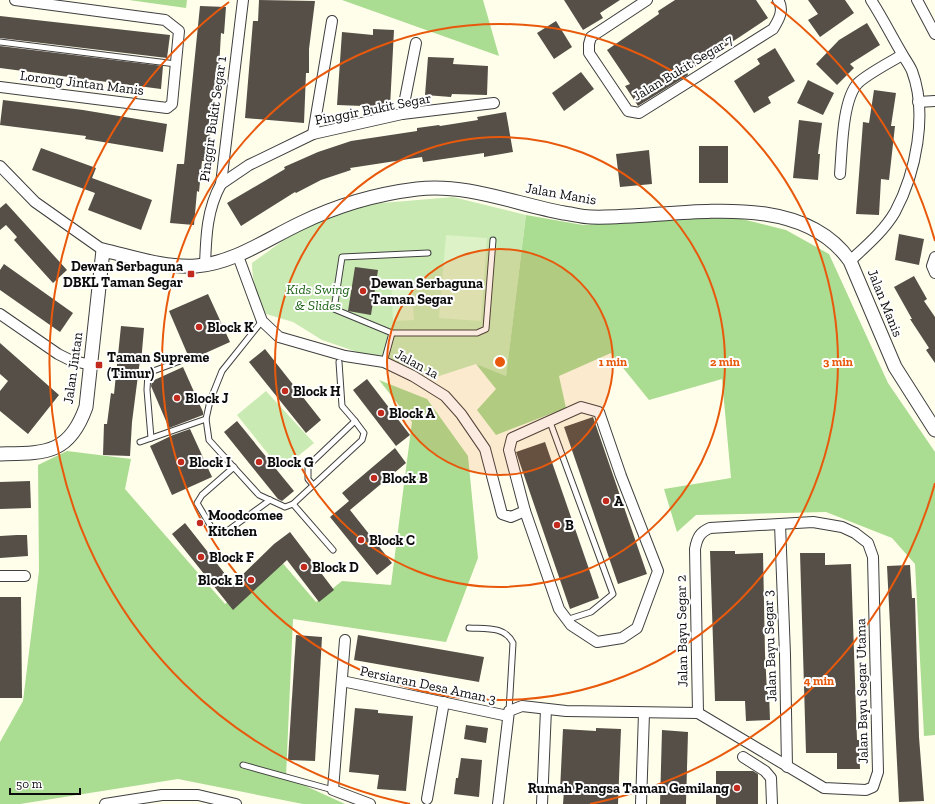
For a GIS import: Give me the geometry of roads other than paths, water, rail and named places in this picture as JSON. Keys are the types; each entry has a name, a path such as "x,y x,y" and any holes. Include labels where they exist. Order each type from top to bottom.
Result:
{"street":[{"path":"15,0 62,3 165,20 179,31 176,64"},
{"name":"Pinggir Bukit Segar 1","path":"205,264 208,217 212,199 221,184 243,0"},
{"name":"Jalan Bukit Segar 7","path":"647,0 591,37 589,44 589,53 628,111 634,113 639,113 773,29 780,17 781,4 778,0"},
{"path":"850,261 879,233 895,212 907,183 915,152 919,127 918,102 912,71 871,0"},
{"path":"917,0 928,17 935,34"},
{"path":"313,134 332,21"},
{"path":"402,114 416,44"},
{"path":"840,174 847,108 851,94 858,84 902,55"},
{"name":"Lorong Jintan Manis","path":"0,87 167,108 172,104 176,64"},
{"path":"918,102 935,101"},
{"name":"Pinggir Bukit Segar","path":"221,184 249,165 313,134 402,114 494,103"},
{"path":"0,166 35,202 103,250"},
{"name":"Jalan Manis","path":"103,250 167,265 205,264 238,256 302,222 367,197 418,189 446,188 476,192 534,208 590,217 698,212 736,212 792,220 813,228 828,237 841,248 850,261 894,367 935,430"},
{"name":"Jalan Jintan","path":"0,454 45,452 59,446 72,436 80,424 86,407 103,250"},
{"name":"Jalan 1a","path":"238,256 262,322 279,337 345,356 384,362 413,376 445,396 461,414 485,449 502,514 511,517 525,511"},
{"path":"935,257 932,266 935,273"},
{"path":"0,314 58,354 70,360 91,365"},
{"path":"581,407 599,412 621,476 658,571 637,628 622,638 597,642 566,620 559,609 525,511 509,450 512,438 581,407"},
{"name":"Jalan Bayu Segar Utama","path":"695,549 696,541 702,532 710,528 812,522 842,527 855,533 868,543 873,557 878,772 873,786 866,790 824,788 698,713"},
{"name":"Jalan Bayu Segar 3","path":"780,524 785,655 787,767"},
{"name":"Jalan Bayu Segar 2","path":"695,549 698,713"},
{"path":"0,576 25,576"},
{"path":"345,640 333,790 370,804"},
{"name":"Persiaran Desa Aman 3","path":"342,681 508,714"},
{"path":"427,799 444,702"},
{"path":"498,804 508,714 522,706 546,709 644,713 698,713"},
{"path":"542,804 546,709"},
{"path":"641,804 644,713"},
{"path":"743,757 765,771 771,778 772,804"},
{"path":"105,804 134,802 162,795 198,796 221,803 236,804"}],"lane":[{"path":"0,42 176,64"},
{"path":"428,253 342,257 334,309 392,333 477,333 486,329 493,240"},
{"path":"262,322 222,371 210,401 206,420 209,440 260,495 285,507 293,504 362,440 364,433 355,420 342,406 339,362"},
{"path":"384,362 392,333"},
{"path":"151,438 147,390 148,373 180,360"},
{"path":"140,442 206,420"},
{"path":"313,486 308,479 308,466 355,420"},
{"path":"550,422 612,594 591,612 566,620"},
{"path":"234,467 202,495 197,503 213,530 223,534 270,500"},
{"path":"293,504 333,550"},
{"path":"469,628 502,631 509,635 512,643 508,714"},
{"path":"243,765 333,790"}],"place":[{"name":"Dewan Serbaguna DBKL Taman Segar","path":"191,274"},
{"name":"Dewan Serbaguna Taman Segar","path":"363,291"},
{"name":"Block K","path":"199,327"},
{"name":"Taman Supreme (Timur)","path":"99,365"},
{"name":"Block H","path":"285,391"},
{"name":"Block J","path":"177,398"},
{"name":"Block A","path":"381,413"},
{"name":"Block I","path":"181,462"},
{"name":"Block G","path":"259,462"},
{"name":"Block B","path":"374,478"},
{"name":"A","path":"606,501"},
{"name":"Moodcomee Kitchen","path":"200,523"},
{"name":"B","path":"557,525"},
{"name":"Block C","path":"361,540"},
{"name":"Block F","path":"201,557"},
{"name":"Block D","path":"304,567"},
{"name":"Block E","path":"251,580"},
{"name":"Rumah Pangsa Taman Gemilang","path":"737,788"}],"park label":[{"name":"Kids Swing & Slides","path":"318,298"}]}
